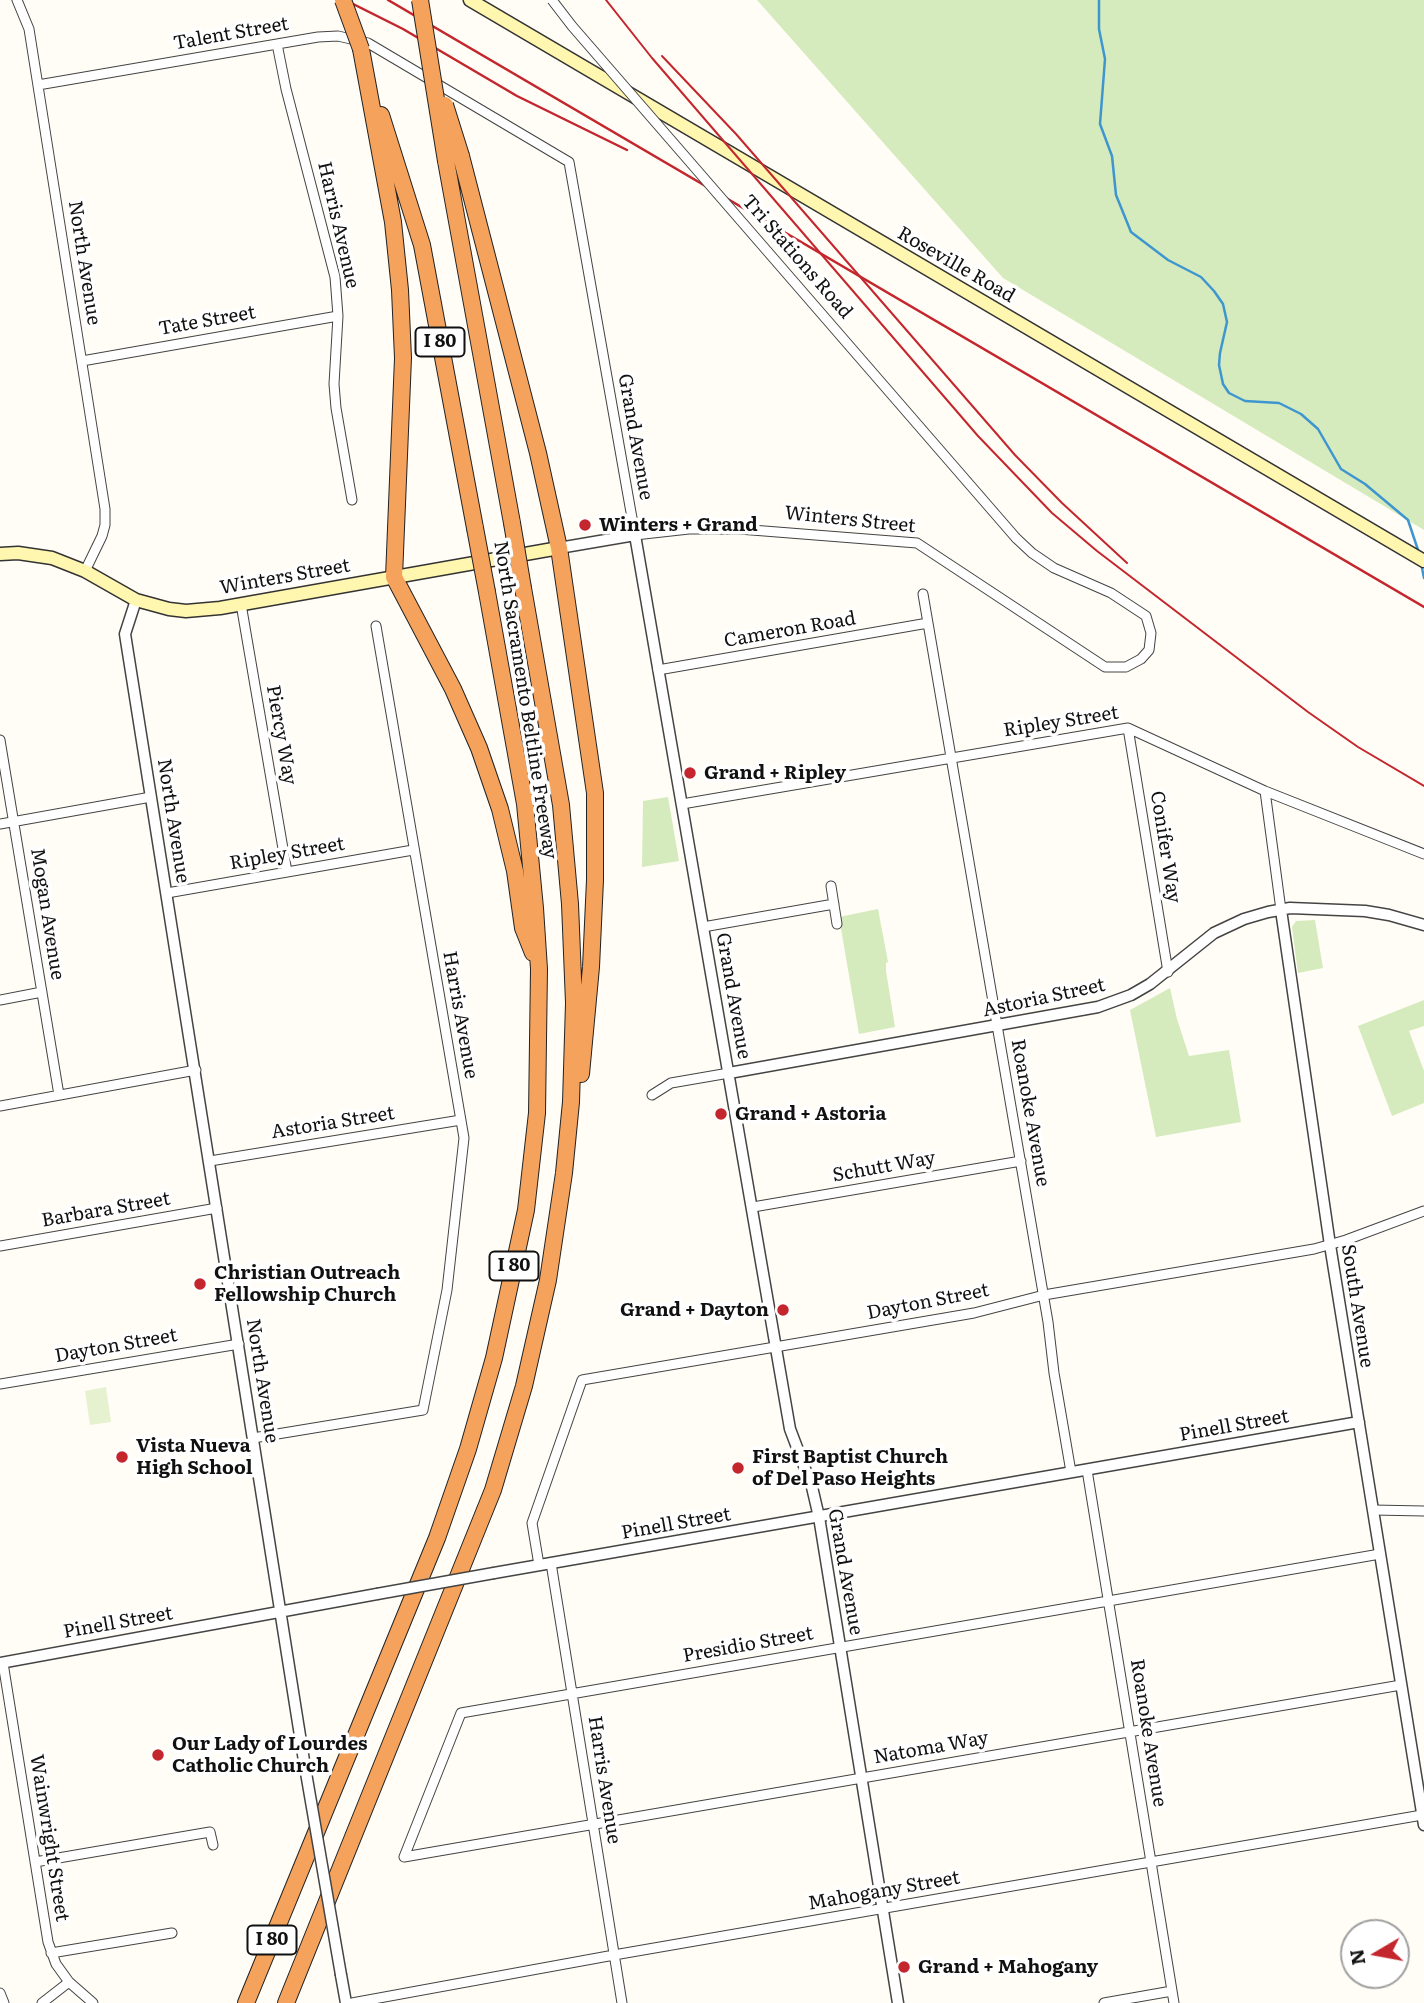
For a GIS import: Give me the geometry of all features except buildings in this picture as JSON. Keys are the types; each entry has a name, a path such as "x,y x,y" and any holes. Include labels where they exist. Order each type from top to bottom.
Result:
{"highway":[{"path":"343,0 361,49 388,162 400,290 403,358 394,577 453,689 479,748 500,809 515,871 523,928 538,969"},
{"path":"420,0 454,158 538,453 559,548 595,793 592,967 576,1115 564,1173"},
{"name":"North Sacramento Beltline Freeway","path":"286,2003 493,1490 530,1360 548,1280 564,1173 571,1102 574,1003 570,904 561,805 512,523 454,158"},
{"name":"North Sacramento Beltline Freeway","path":"246,2003 437,1538 479,1410 494,1358 526,1210 537,1113 536,908 525,804 422,245 388,162"}],"main road":[{"name":"Roseville Road","path":"470,0 1424,561"},
{"name":"Winters Street","path":"0,554 18,553 52,558 85,571 136,600 162,608 186,611 241,604 559,548"}],"street":[{"name":"North Avenue","path":"17,0 29,29 106,514 102,536 85,571"},
{"name":"Tri Stations Road","path":"552,0 1016,538"},
{"name":"Talent Street","path":"38,85 329,36 368,43 421,76"},
{"name":"Harris Avenue","path":"277,44 286,89 333,262 338,316 334,384 352,500"},
{"name":"Grand Avenue","path":"421,76 569,162 790,1429 819,1517 898,2003"},
{"name":"Tate Street","path":"82,361 338,316"},
{"name":"Winters Street","path":"559,548 682,530 739,529 917,543 1105,667 1126,667 1149,650 1151,632 1146,616 1111,593 1054,568 1016,538"},
{"name":"Roanoke Avenue","path":"923,594 1044,1295 1070,1472"},
{"name":"North Avenue","path":"136,600 125,634 305,1767 346,2003"},
{"name":"Piercy Way","path":"241,604 287,872"},
{"name":"Cameron Road","path":"658,670 928,624"},
{"name":"Harris Avenue","path":"253,1438 423,1410 445,1302 464,1138 376,626"},
{"name":"Ripley Street","path":"682,804 1128,728 1265,791 1424,854"},
{"name":"Conifer Way","path":"1128,728 1168,972"},
{"name":"Mogan Avenue","path":"0,740 59,1095"},
{"name":"South Avenue","path":"1265,791 1329,1245 1401,1685 1419,1762 1423,1820"},
{"path":"0,824 151,797"},
{"name":"Ripley Street","path":"167,893 413,850"},
{"path":"831,886 837,924"},
{"path":"704,927 834,904"},
{"name":"Astoria Street","path":"652,1095 671,1083 1105,1005 1131,995 1168,972 1214,933 1244,919 1282,910 1365,911 1424,925"},
{"path":"0,1000 42,992"},
{"path":"0,1106 196,1070"},
{"name":"Astoria Street","path":"210,1161 461,1120"},
{"name":"Schutt Way","path":"753,1207 1021,1161"},
{"name":"Barbara Street","path":"0,1246 217,1208"},
{"name":"Dayton Street","path":"532,1523 582,1380 974,1313 1044,1295 1329,1245 1424,1210"},
{"name":"Dayton Street","path":"0,1384 239,1344"},
{"name":"Pinell Street","path":"1,1663 494,1573 1359,1422"},
{"name":"Roanoke Avenue","path":"1087,1470 1174,2003"},
{"path":"1373,1510 1424,1511"},
{"name":"Harris Avenue","path":"532,1523 545,1564 572,1693 622,2003"},
{"name":"Presidio Street","path":"466,1846 404,1857 461,1713 1380,1554"},
{"name":"Wainwright Street","path":"1,1663 51,1953 69,1982 93,2003"},
{"name":"Natoma Way","path":"466,1846 1401,1685"},
{"name":"Mahogany Street","path":"352,2003 1152,1862 1423,1820"},
{"path":"35,1862 210,1832 213,1845"},
{"path":"51,1953 172,1933"},
{"path":"42,2003 69,1982"},
{"path":"1104,2003 1172,1991"},
{"path":"0,1993 4,2003"}],"green space":[{"path":"757,0 1424,0 1424,530 1003,278"},
{"path":"668,797 679,861 642,867 643,801"},
{"path":"878,909 888,962 886,971 895,1027 859,1034 839,917"},
{"path":"1315,920 1323,968 1298,973 1292,927 1296,921"},
{"path":"1170,988 1189,1056 1229,1050 1241,1122 1156,1137 1130,1010"},
{"path":"1424,1000 1424,1026 1409,1031 1424,1071 1424,1103 1392,1116 1358,1026"},
{"path":"106,1387 111,1422 90,1425 85,1391"}],"waterway":[{"path":"1099,0 1099,29 1105,59 1100,124 1112,156 1116,195 1131,232 1168,260 1201,277 1223,304 1227,322 1219,365 1223,384 1229,393 1245,401 1279,403 1301,414 1318,429 1341,469 1365,484 1408,520 1419,553"},
{"path":"1421,563 1424,578"}],"tram line":[{"path":"606,0 652,58 978,436 1052,513 1097,551 1308,712 1358,747 1424,786"},
{"path":"662,56 736,134 1015,455 1127,563"}],"railway":[{"path":"345,0 403,29 517,96 627,150"},
{"path":"388,0 1424,607"}],"place":[{"name":"Winters + Grand","path":"585,525"},
{"name":"Grand + Ripley","path":"690,773"},
{"name":"Grand + Astoria","path":"721,1114"},
{"name":"Christian Outreach Fellowship Church","path":"200,1284"},
{"name":"Grand + Dayton","path":"783,1310"},
{"name":"Vista Nueva High School","path":"122,1457"},
{"name":"First Baptist Church of Del Paso Heights","path":"738,1468"},
{"name":"Our Lady of Lourdes Catholic Church","path":"158,1755"},
{"name":"Grand + Mahogany","path":"904,1967"}]}
